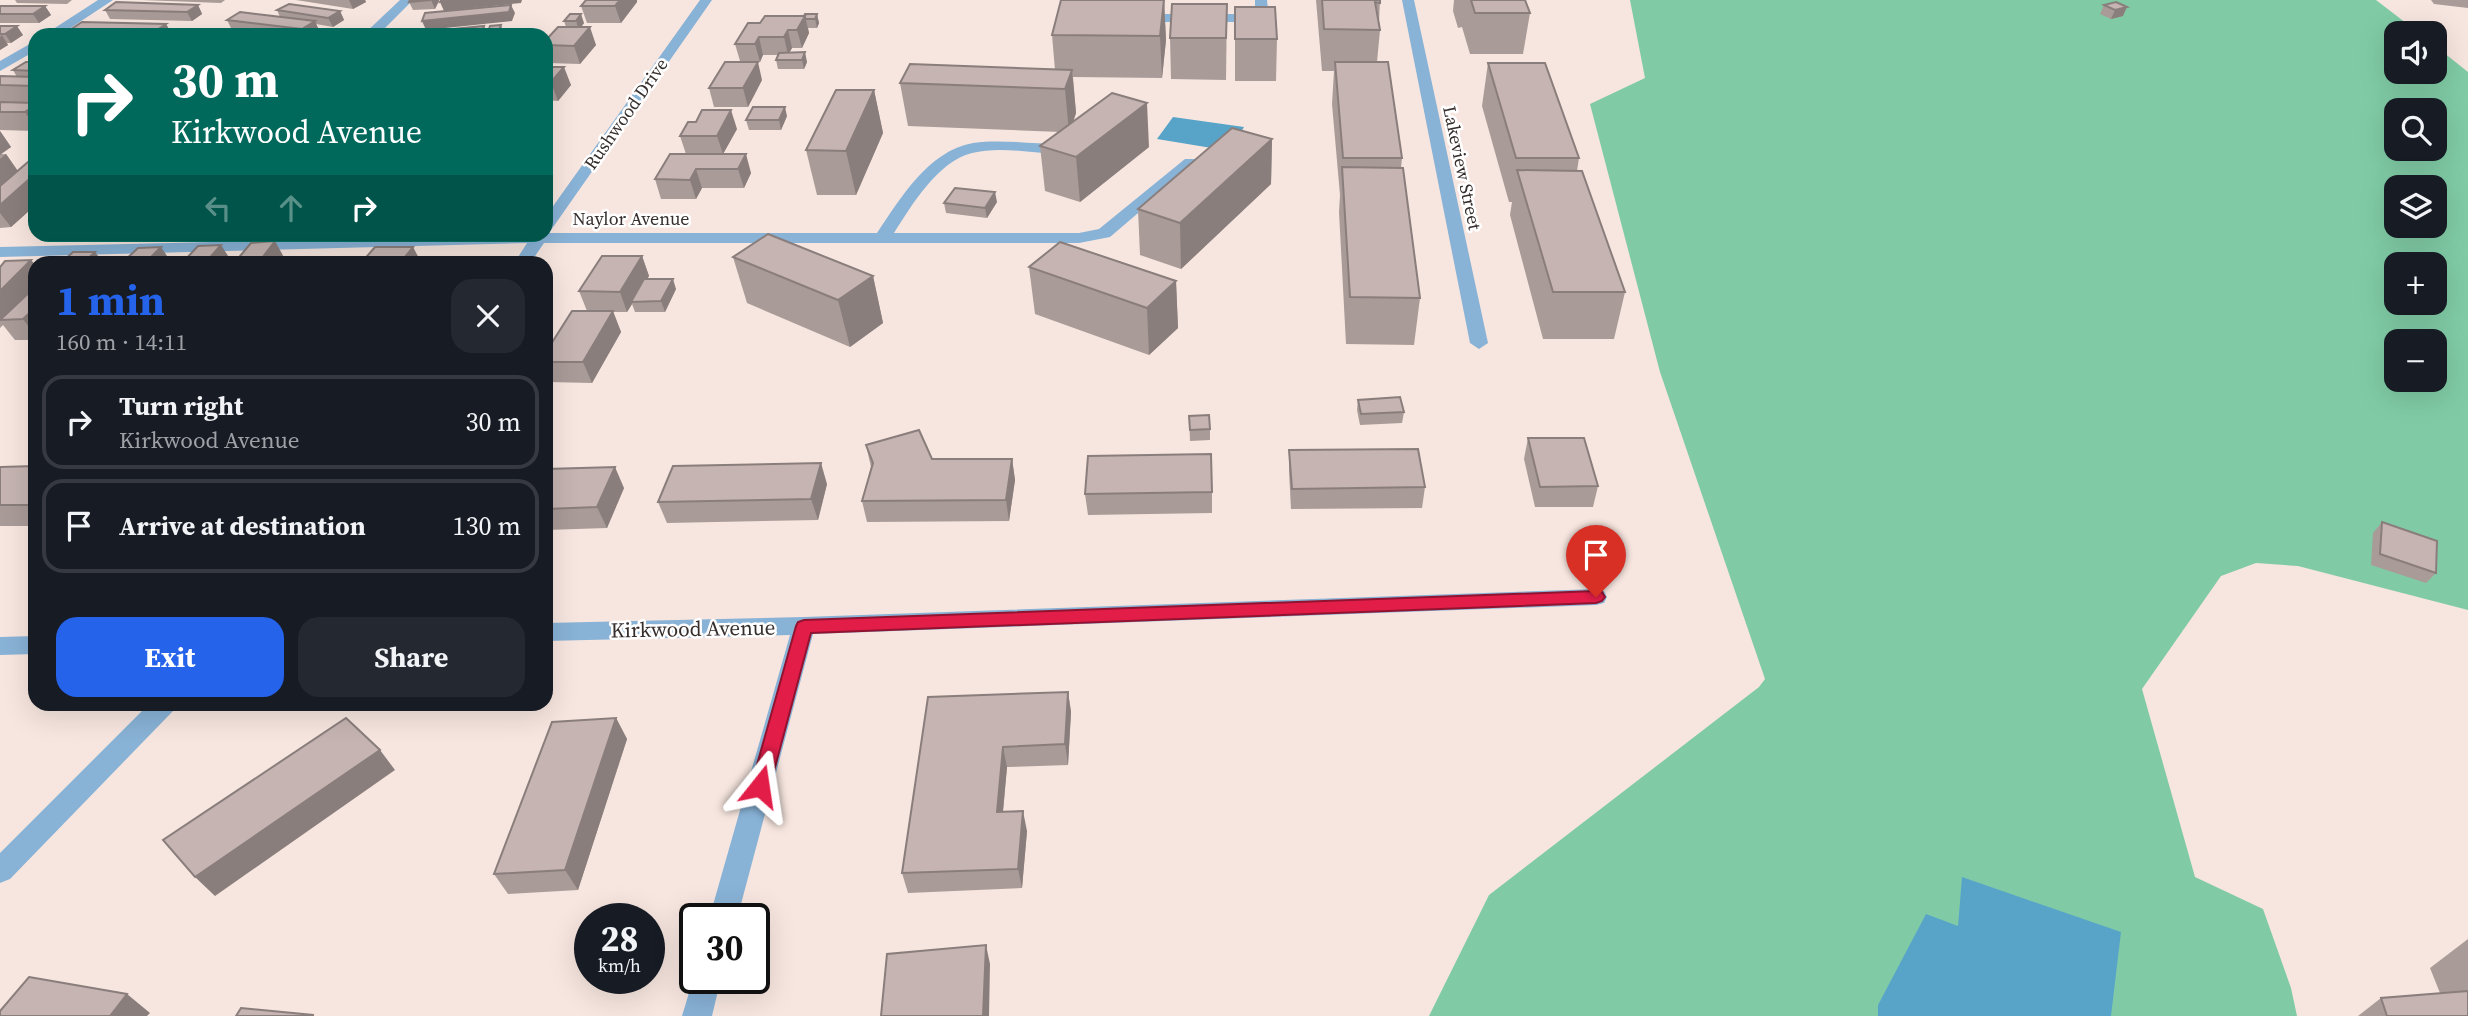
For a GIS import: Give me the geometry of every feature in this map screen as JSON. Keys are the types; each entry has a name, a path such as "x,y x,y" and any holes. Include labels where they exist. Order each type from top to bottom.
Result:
{"street":[{"path":"62,28 107,0"},
{"path":"377,28 407,0"},
{"name":"Rushwood Drive","path":"553,217 706,0"},
{"path":"1102,0 1100,18 1262,18 1261,0"},
{"name":"Lakeview Street","path":"1408,0 1479,343"},
{"path":"0,67 28,49"},
{"path":"882,238 914,190 941,165 970,148 1059,149"},
{"name":"Naylor Avenue","path":"553,233 1079,238 1104,233 1190,162"},
{"path":"142,249 149,242"},
{"name":"Naylor Avenue","path":"0,252 317,242"},
{"name":"Kirkwood Avenue","path":"553,632 804,626 1596,597"},
{"path":"727,903 804,626"},
{"path":"0,646 28,645"},
{"path":"0,871 157,711"},
{"path":"696,1016 702,994"}],"green space":[{"path":"1630,0 2376,0 2403,21 2384,21 2384,84 2447,84 2447,55 2468,72 2468,610 2298,566 2256,563 2221,576 2142,689 2195,877 2263,909 2291,988 2297,1016 1429,1016 1489,895 1759,687 1765,679 1660,372 1590,104 1645,78"}],"water":[{"path":"1173,117 1244,127 1230,151 1157,139"},
{"path":"1962,877 2121,932 2111,1016 1878,1016 1878,1005 1926,914 1958,926"}],"building":[{"path":"586,0 620,0 615,6 581,6"},
{"path":"1061,0 1164,0 1160,36 1052,35"},
{"path":"1322,0 1380,0 1380,3 1375,2 1380,30 1324,29"},
{"path":"1471,0 1525,0 1530,13 1475,13"},
{"path":"116,2 198,5 187,12 105,10"},
{"path":"2116,2 2127,7 2115,10 2104,5"},
{"path":"289,4 340,11 328,18 277,10"},
{"path":"1172,4 1227,4 1226,38 1170,38"},
{"path":"511,5 509,12 422,21 425,13"},
{"path":"0,6 45,6 33,14 0,14"},
{"path":"1235,7 1275,7 1277,39 1235,39"},
{"path":"240,12 315,21 304,28 294,28 227,20"},
{"path":"570,14 581,14 576,21 564,21"},
{"path":"805,14 817,14 815,19 806,19"},
{"path":"765,16 805,16 797,30 788,30 784,37 759,37 755,44 735,44 748,23 760,23"},
{"path":"82,22 166,24 160,28 73,28"},
{"path":"0,26 17,26 5,34 0,34"},
{"path":"558,27 590,27 574,46 553,45 553,32"},
{"path":"805,52 802,60 776,60 779,53"},
{"path":"26,62 28,62 28,71 13,70"},
{"path":"725,62 758,62 743,88 709,88"},
{"path":"1335,62 1388,62 1402,158 1343,158"},
{"path":"1488,63 1545,63 1579,158 1516,158"},
{"path":"910,64 1072,70 1065,89 900,83"},
{"path":"553,67 564,67 553,80"},
{"path":"0,76 28,77 28,86 0,85"},
{"path":"836,90 874,90 846,151 806,150"},
{"path":"1112,93 1147,103 1076,157 1040,146"},
{"path":"0,102 28,103 28,110 25,112 0,112"},
{"path":"753,107 785,107 779,120 746,120"},
{"path":"702,110 731,110 717,136 680,136 688,122 696,122"},
{"path":"1232,128 1272,139 1180,223 1138,209"},
{"path":"670,154 746,154 738,169 696,169 690,180 655,179"},
{"path":"28,162 28,180 0,205 0,186"},
{"path":"1342,167 1403,168 1420,298 1350,297"},
{"path":"1517,170 1582,171 1625,292 1553,292"},
{"path":"955,188 995,192 985,208 944,203"},
{"path":"768,234 873,276 838,300 733,257"},
{"path":"274,242 264,256 240,256 251,243"},
{"path":"1060,242 1176,281 1147,308 1029,267"},
{"path":"221,245 211,256 189,256 198,246"},
{"path":"161,247 152,256 129,256 138,248"},
{"path":"375,247 413,247 406,256 367,256"},
{"path":"73,252 95,252 91,256 69,256"},
{"path":"602,256 642,256 620,292 579,291"},
{"path":"28,260 28,263 0,291 0,267 5,261"},
{"path":"644,279 673,279 661,301 631,302"},
{"path":"28,294 28,314 23,319 0,320"},
{"path":"572,311 613,311 583,362 553,362 553,341"},
{"path":"1400,397 1404,412 1361,414 1358,400"},
{"path":"1209,415 1210,429 1190,430 1189,416"},
{"path":"919,430 932,459 1012,459 1006,500 862,501 873,463 866,445"},
{"path":"1528,438 1584,438 1598,486 1540,487"},
{"path":"1418,449 1425,487 1292,489 1289,450"},
{"path":"1211,454 1212,492 1085,494 1088,456"},
{"path":"821,463 811,499 658,502 673,466"},
{"path":"28,466 28,505 0,505 0,467"},
{"path":"615,467 597,507 553,509 553,469"},
{"path":"2382,522 2437,541 2436,573 2380,554"},
{"path":"1068,692 1065,744 1003,747 997,812 1023,811 1018,869 902,873 928,697"},
{"path":"346,718 380,750 195,877 163,840"},
{"path":"616,718 565,870 494,874 552,722"},
{"path":"986,945 983,1016 881,1016 887,954"},
{"path":"29,977 127,994 110,1016 0,1016 0,1011"},
{"path":"2468,991 2468,1016 2387,1016 2381,998"},
{"path":"241,1008 313,1015 313,1016 236,1016"}],"route":[{"path":"760,786 804,626 1596,597"}]}
